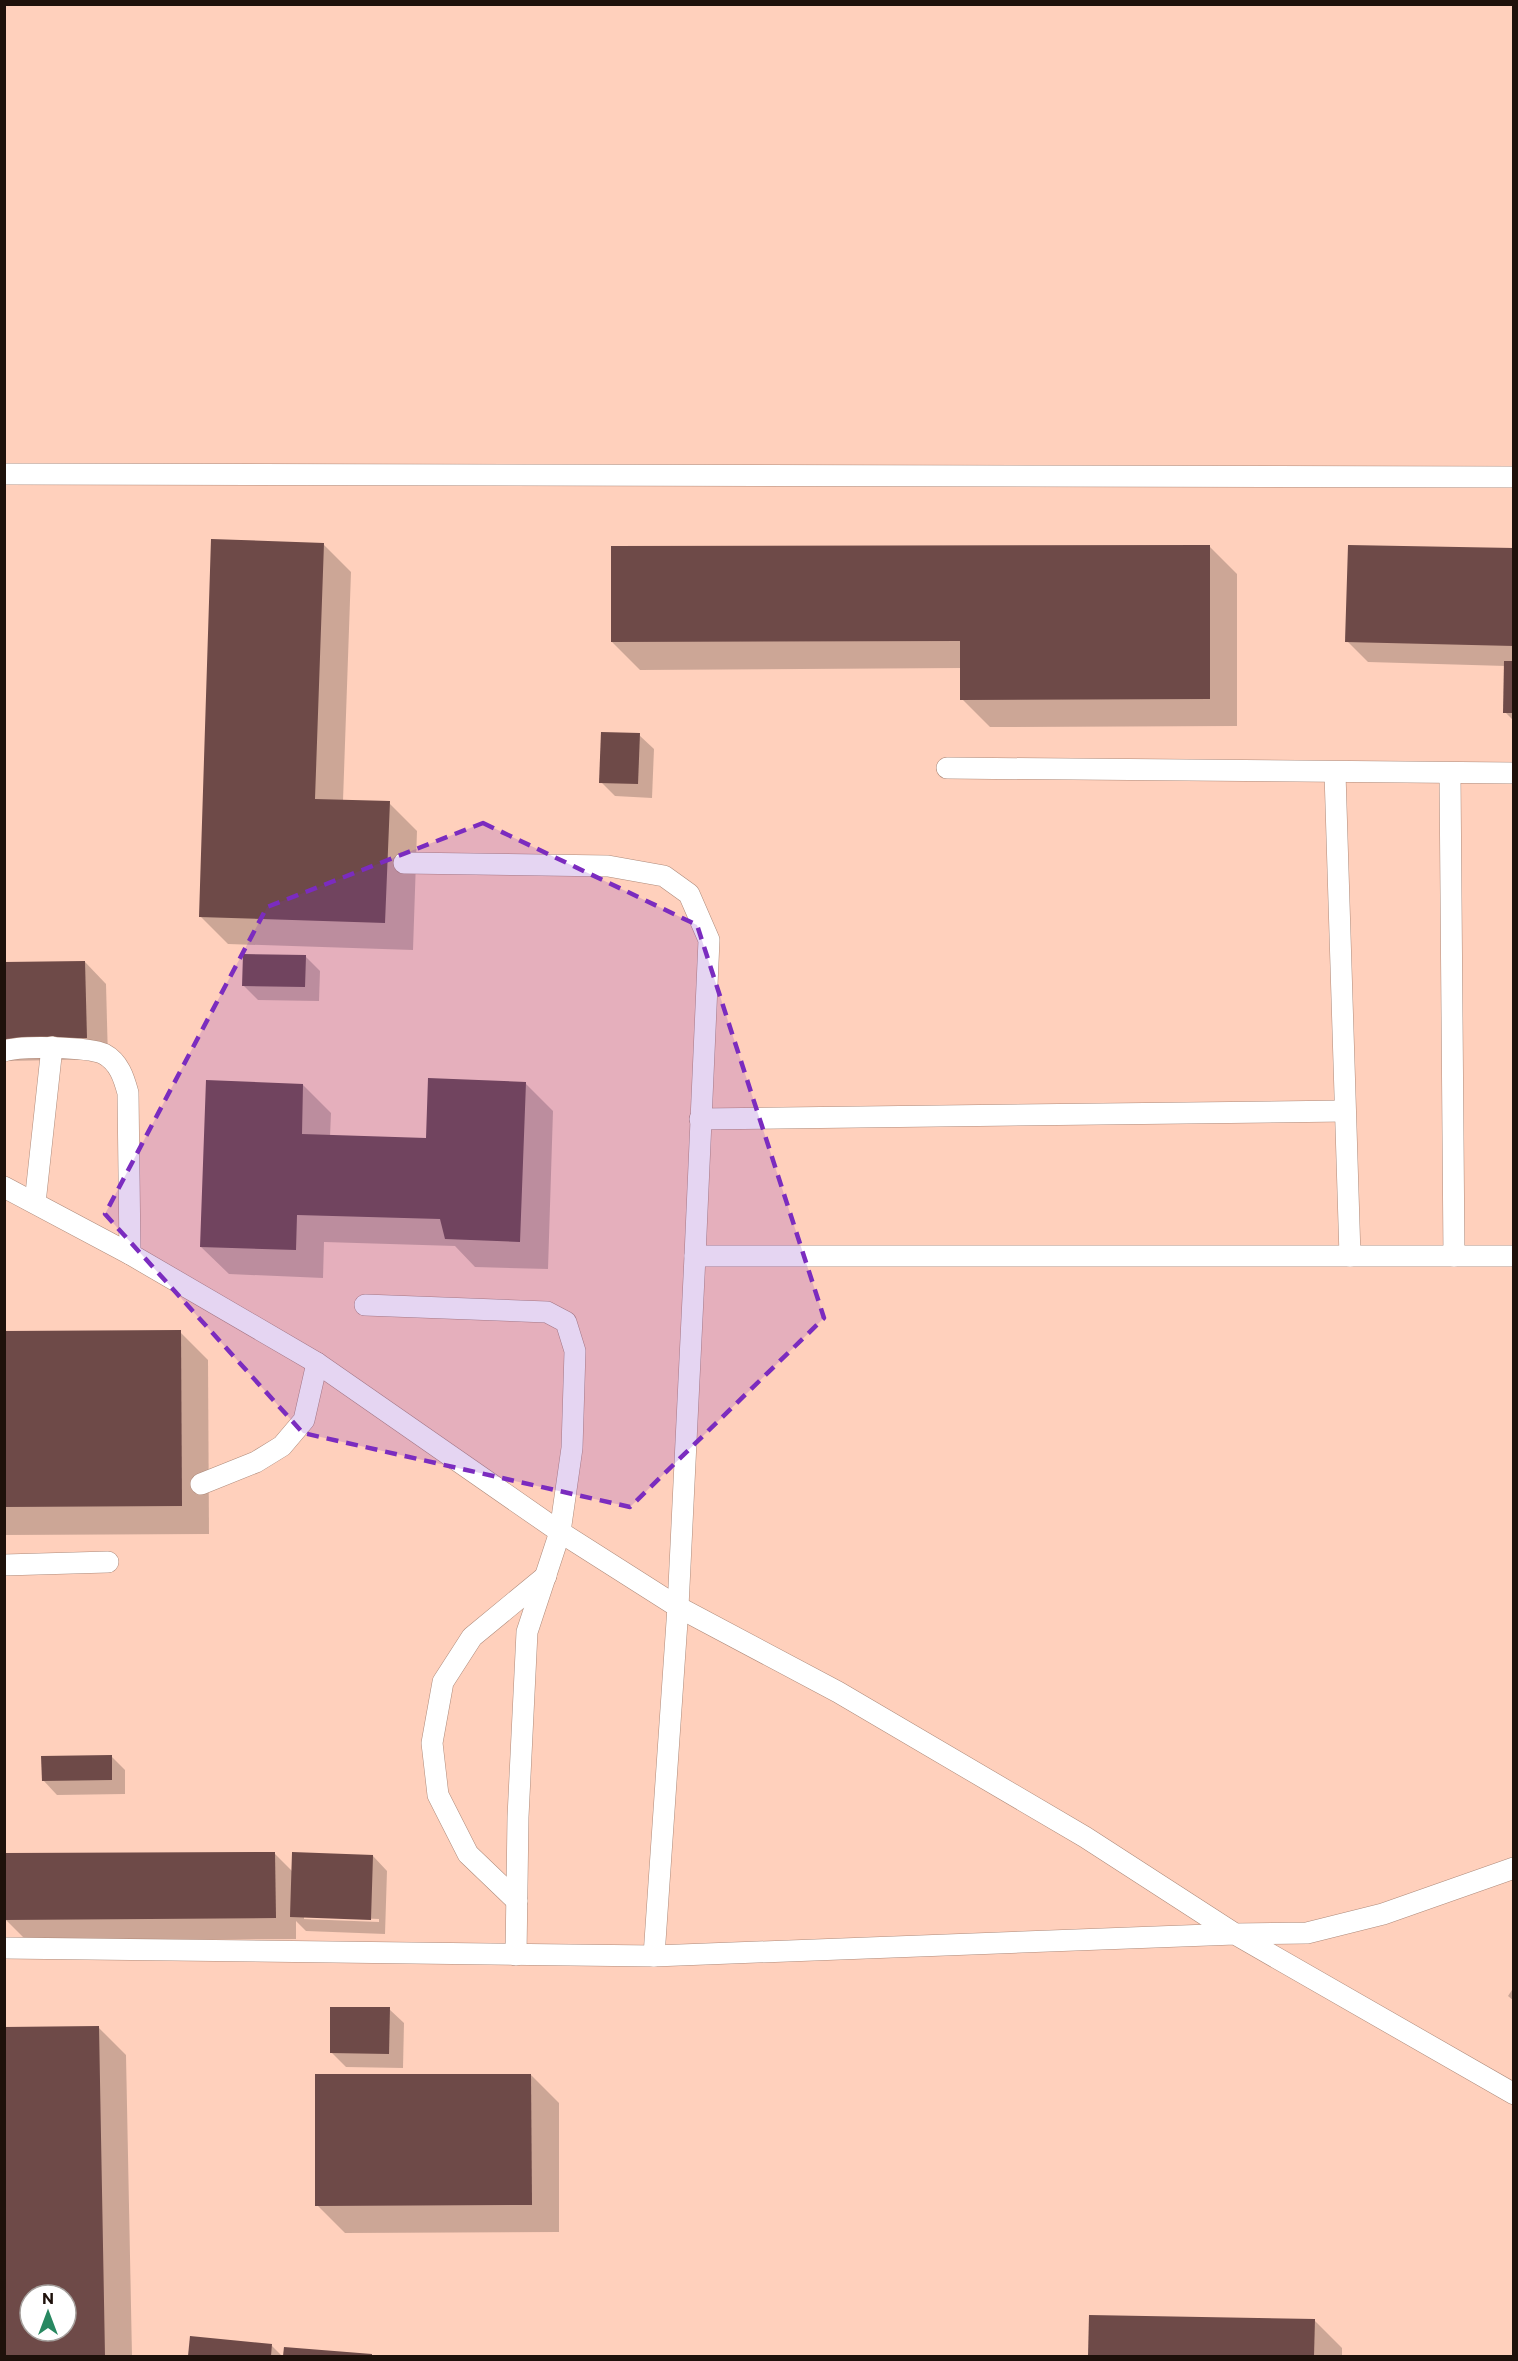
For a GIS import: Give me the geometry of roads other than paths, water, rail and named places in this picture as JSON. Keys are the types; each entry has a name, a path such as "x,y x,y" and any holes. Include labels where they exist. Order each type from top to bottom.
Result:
{"lane":[{"path":"4,474 1514,477"},
{"path":"946,768 1514,773"},
{"path":"1335,773 1350,1256"},
{"path":"1450,774 1454,1256"},
{"path":"404,862 608,867 664,876 689,894 709,940 678,1607 654,1956"},
{"path":"4,1051 52,1047 104,1054 121,1070 128,1094 130,1254"},
{"path":"35,1203 52,1047"},
{"path":"700,1119 1345,1111"},
{"path":"4,1187 130,1254 317,1363 561,1532 678,1607 848,1698 1085,1837 1235,1934 1514,2094"},
{"path":"695,1256 1514,1256"},
{"path":"365,1305 547,1312 566,1322 575,1351 572,1448 561,1532 527,1632 518,1816 516,1955"},
{"path":"201,1484 256,1462 282,1446 304,1420 317,1363"},
{"path":"4,1564 108,1562"},
{"path":"517,1901 468,1854 438,1795 432,1743 443,1682 472,1637 546,1576"},
{"path":"4,1948 654,1956 1307,1933 1383,1914 1514,1868"}]}
